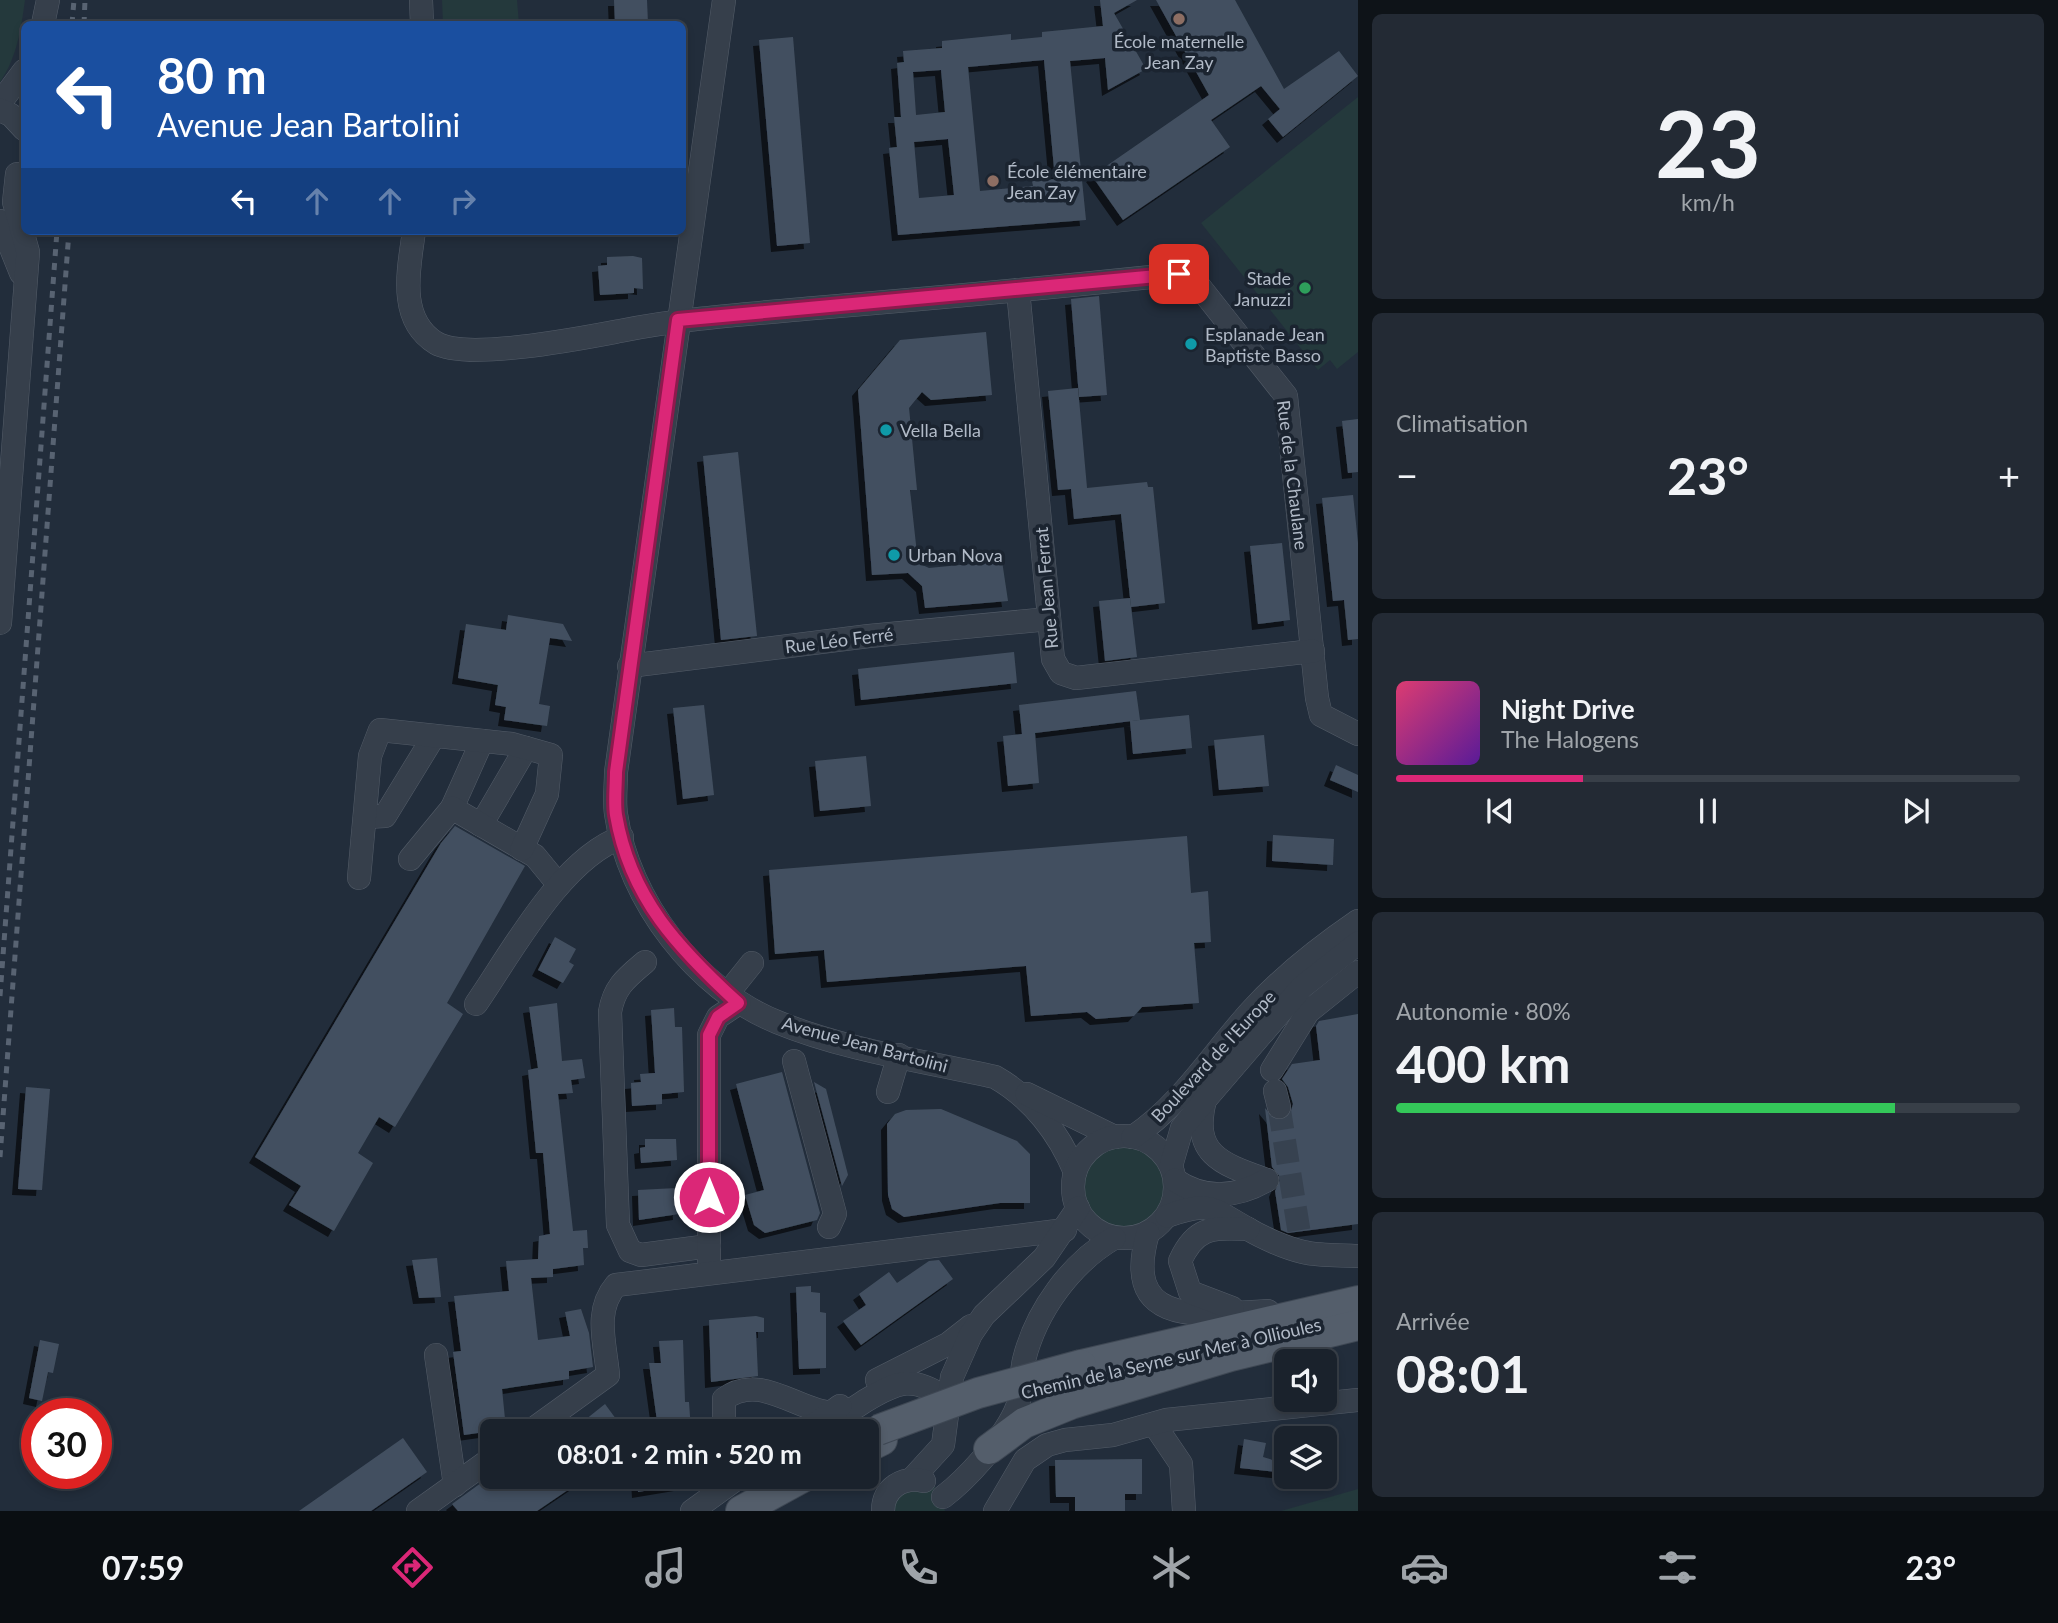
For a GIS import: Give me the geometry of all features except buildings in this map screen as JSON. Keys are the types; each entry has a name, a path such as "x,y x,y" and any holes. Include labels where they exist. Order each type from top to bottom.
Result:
{"main road":[{"name":"Chemin de la Seyne sur Mer à Ollioules","path":"879,1436 1082,1370 1358,1301"},
{"name":"Chemin de la Seyne sur Mer à Ollioules","path":"1082,1370 1358,1314"},
{"path":"989,1449 1024,1423 1071,1404 1231,1356 1358,1325"},
{"path":"720,1511 759,1489"},
{"path":"741,1511 781,1489"}],"street":[{"path":"44,21 48,0"},
{"path":"421,0 422,21"},
{"name":"Avenue Jean Bartolini","path":"724,0 616,772 616,814 631,868 653,909 697,967 733,998 777,1022 899,1055 995,1077 1018,1090 1061,1140 1075,1172"},
{"path":"0,103 21,75"},
{"path":"0,110 11,115 21,125"},
{"path":"14,174 14,202 21,227"},
{"path":"0,221 26,286"},
{"path":"0,623 4,510 26,286 28,252 23,235"},
{"name":"Rue de la Chaulane","path":"414,235 408,294 414,317 423,332 445,347 477,349 581,338 678,320 1179,274 1195,281 1286,396 1321,715 1358,734"},
{"name":"Rue Jean Ferrat","path":"1018,290 1053,659 1061,673 1076,678 1313,651"},
{"name":"Rue Léo Ferré","path":"629,666 869,636 1049,620"},
{"path":"359,878 370,756 380,730 482,741 551,755 547,794 522,849"},
{"path":"365,817 385,816 434,736"},
{"path":"410,859 452,808 482,741"},
{"path":"481,825 526,748"},
{"path":"452,808 535,856 558,884"},
{"path":"476,1004 558,884 609,842 622,837"},
{"name":"Boulevard de l'Europe","path":"1124,1137 1165,1114 1268,995 1331,940 1358,921"},
{"name":"Boulevard de l'Europe","path":"1173,1173 1182,1128 1302,987 1358,943"},
{"path":"645,962 624,978 613,993 610,1012 618,1225 631,1251 641,1255 709,1246"},
{"path":"709,1274 709,1035 752,963"},
{"path":"1275,1089 1308,1012 1358,972"},
{"path":"887,1092 899,1055"},
{"path":"794,1061 835,1214 829,1227"},
{"path":"1018,1090 1124,1137 1156,1147 1186,1188 1214,1195 1228,1195 1263,1182"},
{"path":"1205,1100 1201,1133 1208,1149 1219,1161 1263,1182"},
{"path":"1124,1137 1090,1149 1075,1172 1074,1196 1077,1208 1092,1227 1114,1238 1126,1239 1148,1233 1167,1216 1186,1209 1211,1209 1224,1212 1250,1230"},
{"path":"1167,1216 1172,1205 1173,1173"},
{"path":"1250,1230 1251,1209 1263,1182"},
{"path":"822,1419 880,1378 948,1344 984,1315 1044,1258 1065,1230 1077,1208"},
{"path":"547,1419 608,1375 602,1311 605,1298 616,1285 1065,1230"},
{"path":"1248,1313 1206,1301 1190,1292 1180,1261 1187,1245 1201,1232 1250,1230 1358,1256"},
{"path":"1148,1233 1141,1271 1152,1298 1163,1308 1197,1314 1324,1308"},
{"path":"912,1479 930,1483 944,1504 1015,1414 1023,1362 1041,1317 1070,1273 1114,1238"},
{"path":"883,1511 887,1495 893,1487 912,1479 943,1445 947,1399 959,1355 984,1315"},
{"path":"436,1355 436,1422 455,1485"},
{"path":"723,1419 723,1399 734,1391 776,1392 831,1412 851,1410 899,1383 919,1384 947,1399"},
{"path":"995,1511 1025,1460 1036,1450 1065,1440 1114,1435 1154,1424 1358,1400"},
{"path":"1154,1424 1181,1464 1184,1511"},
{"path":"418,1511 480,1467"},
{"path":"692,1511 722,1489"}],"green space":[{"path":"0,0 25,0 14,53 0,82"},
{"path":"442,0 517,0 519,21 443,21"},
{"name":"Stade Januzzi","path":"1358,97 1358,352 1337,369 1330,360 1318,370 1201,223"},
{"path":"1124,1138 1143,1141 1160,1152 1171,1169 1174,1188 1171,1207 1160,1224 1143,1235 1124,1238 1105,1235 1088,1224 1077,1207 1074,1188 1077,1169 1088,1152 1105,1141"},
{"path":"930,1483 937,1489 945,1511 883,1511 887,1495"},
{"path":"1358,1489 1358,1511 1281,1511"}],"tunnel":[{"path":"1279,1107 1299,1231"}],"railway":[{"path":"72,21 74,0"},
{"path":"84,21 85,0"},
{"path":"0,996 57,235"},
{"path":"0,1157 69,235"}],"place":[{"name":"École maternelle Jean Zay","path":"1179,19"},
{"name":"École élémentaire Jean Zay","path":"993,181"},
{"name":"Stade Januzzi","path":"1305,288"},
{"name":"Esplanade Jean Baptiste Basso","path":"1191,344"},
{"name":"Vella Bella","path":"886,430"},
{"name":"Urban Nova","path":"894,555"}],"route":[{"path":"709,1197 709,1035 718,1017 738,1003 697,967 674,941 653,909 631,868 616,814 616,772 678,320 1179,274"}]}
